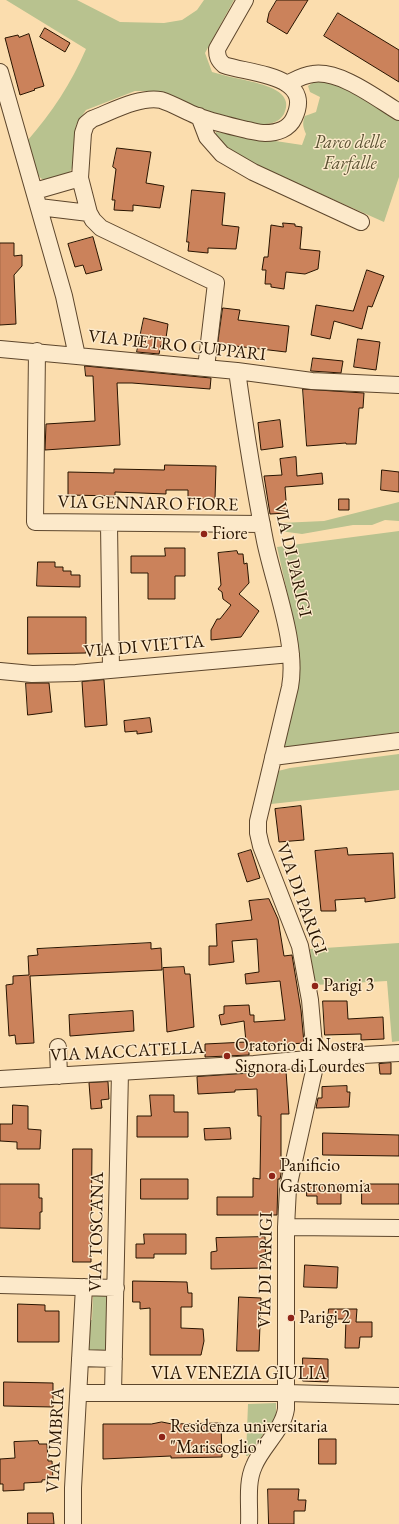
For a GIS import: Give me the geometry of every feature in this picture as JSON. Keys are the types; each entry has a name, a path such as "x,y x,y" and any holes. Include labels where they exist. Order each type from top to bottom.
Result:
{"street":[{"path":"206,368 216,283 101,228 93,220 89,213 80,178 83,133 86,124 92,119 138,101 154,99 165,101 199,116 232,127 259,132 265,133 280,131 290,124 297,109 296,96 291,87 277,78 230,67 219,60 217,49 245,0"},
{"name":"VIA PIETRO CUPPARI","path":"0,72 7,122 40,207 64,296 77,356 237,371 312,380 399,384"},
{"path":"287,84 300,77 313,74 334,75 347,81 399,112"},
{"path":"199,116 207,137 222,154 253,172 362,222"},
{"path":"35,191 80,178"},
{"path":"40,207 89,213"},
{"path":"0,349 37,351 77,356"},
{"name":"VIA GENNARO FIORE","path":"37,351 35,522 109,524 262,524"},
{"name":"VIA DI PARIGI","path":"237,371 262,524 288,635 292,674 258,821 258,833 261,846 302,955 310,1000 314,1058 314,1071 289,1182 286,1226 285,1372 287,1404 283,1420 257,1459 252,1472 249,1524"},
{"path":"109,524 111,670"},
{"name":"VIA DI VIETTA","path":"0,671 32,674 76,673 291,654"},
{"path":"273,757 399,741"},
{"path":"58,1047 60,1076"},
{"name":"VIA MACCATELLA","path":"0,1079 254,1064 314,1058 399,1053"},
{"name":"VIA TOSCANA","path":"114,1393 120,1072"},
{"path":"286,1226 399,1228"},
{"path":"0,1285 116,1288"},
{"name":"VIA UMBRIA","path":"73,1524 84,1287"},
{"path":"80,1358 114,1359"},
{"name":"VIA VENEZIA GIULIA","path":"79,1393 287,1393 399,1396"}],"green space":[{"path":"6,0 77,0 120,22 164,23 182,20 197,10 204,0 234,0 205,53 212,72 267,86 275,90 285,99 286,106 284,114 278,121 269,124 236,122 210,114 159,93 135,91 86,110 76,125 71,170 68,174 62,177 44,180 39,176 35,167 28,140 60,97 74,74 86,49"},
{"name":"Parco delle Farfalle","path":"331,80 399,118 399,177 384,222 267,170 231,152 216,137 216,132 302,145 306,134 303,125 304,118 305,116 316,112 320,97 310,92 308,86 315,81"},
{"path":"399,502 399,521 385,520 372,525 353,525 302,534 280,531 280,523 324,521"},
{"path":"399,531 399,732 286,747 284,744 298,676 298,640 277,547"},
{"path":"399,754 399,790 271,804 278,771 290,768"},
{"path":"399,943 399,1041 392,1042 387,981 315,985 310,949"},
{"path":"93,1295 110,1295 108,1354 87,1353 88,1320 92,1320"},
{"path":"276,1403 276,1416 248,1456 246,1456 248,1404"}],"building":[{"path":"277,0 308,0 287,34 267,22 269,13"},
{"path":"338,13 399,50 399,82 324,36"},
{"path":"45,28 70,43 65,52 40,37"},
{"path":"29,34 44,86 20,95 5,38 18,35 19,37"},
{"path":"117,148 151,152 146,183 164,186 160,208 133,205 133,211 114,210 115,200 112,200 116,169 113,167"},
{"path":"192,190 225,193 222,225 239,227 236,249 208,248 208,253 188,251 189,242 187,242"},
{"path":"283,223 295,224 295,226 302,227 300,249 320,251 318,269 305,274 286,272 284,289 271,287 271,284 265,284 266,270 262,270 264,257 268,257 271,225 283,227"},
{"path":"93,237 102,270 86,274 83,265 75,267 68,244"},
{"path":"0,243 14,243 14,256 22,255 22,266 14,275 16,324 0,325"},
{"path":"367,270 384,276 372,307 368,306 362,329 334,321 330,339 311,335 316,305 353,311"},
{"path":"223,308 240,310 238,320 289,326 286,352 218,344"},
{"path":"144,318 168,324 165,345 161,345 159,354 137,352"},
{"path":"358,339 380,342 376,370 354,367"},
{"path":"313,358 343,361 341,373 311,371"},
{"path":"85,366 211,378 210,389 117,383 120,445 45,450 46,424 95,421 93,376 86,376"},
{"path":"303,389 364,393 363,408 359,408 356,444 346,443 307,446"},
{"path":"280,420 283,447 261,450 258,423"},
{"path":"296,457 297,476 322,473 323,484 285,487 287,513 270,514 264,476 282,475 280,459"},
{"path":"165,465 216,466 215,499 188,498 188,490 166,490 166,494 115,492 115,496 68,495 68,472 114,473 114,469 164,470"},
{"path":"382,470 399,472 399,492 381,490"},
{"path":"339,499 349,499 349,510 339,510"},
{"path":"165,548 185,548 185,576 175,576 175,599 148,599 148,573 131,573 131,556 165,556"},
{"path":"237,551 238,554 243,554 244,564 247,563 249,583 239,594 259,611 241,637 211,640 211,630 217,619 220,619 231,605 223,599 222,592 218,589 221,585 218,553"},
{"path":"38,562 55,562 55,567 63,567 63,571 71,571 71,575 80,575 80,587 37,586"},
{"path":"28,617 86,617 86,653 28,654"},
{"path":"104,680 107,725 85,727 82,682"},
{"path":"26,683 49,683 52,712 28,715"},
{"path":"150,718 152,732 137,734 137,731 125,732 124,721"},
{"path":"301,806 304,840 279,842 275,809"},
{"path":"347,848 348,855 393,853 395,898 365,902 365,898 335,900 336,911 321,911 315,851"},
{"path":"251,850 260,878 247,882 238,854"},
{"path":"269,899 278,919 284,956 292,955 301,1010 304,1043 249,1047 249,1055 205,1057 205,1044 246,1042 244,1021 221,1025 219,1015 224,1014 224,1006 249,1005 250,1015 254,1015 254,1022 285,1020 280,981 246,984 245,974 259,972 257,939 232,941 234,962 209,965 209,946 217,946 216,924 252,920 249,901"},
{"path":"151,943 151,949 161,948 162,970 30,976 34,1043 16,1044 15,1035 9,1036 6,985 13,984 13,976 29,975 28,956 38,955 37,949"},
{"path":"184,967 185,974 190,974 194,1027 167,1032 163,968"},
{"path":"323,1001 347,1001 348,1019 383,1017 384,1039 361,1040 361,1034 325,1035"},
{"path":"133,1011 134,1031 70,1036 69,1015"},
{"path":"391,1063 391,1074 380,1074 379,1064"},
{"path":"286,1071 289,1114 281,1114 281,1174 280,1179 278,1179 277,1215 217,1215 217,1197 253,1197 253,1178 260,1179 261,1116 258,1116 257,1089 198,1094 197,1077"},
{"path":"108,1082 109,1099 101,1100 102,1108 91,1109 89,1083"},
{"path":"347,1086 347,1092 350,1092 349,1107 316,1108 318,1098 322,1098 322,1087"},
{"path":"150,1095 174,1095 174,1112 188,1112 188,1137 137,1137 137,1116 151,1116"},
{"path":"13,1105 28,1106 28,1129 41,1130 40,1149 17,1149 17,1142 0,1141 0,1124 12,1124"},
{"path":"230,1128 231,1139 205,1140 204,1129"},
{"path":"323,1133 399,1135 399,1156 323,1155"},
{"path":"73,1149 92,1149 91,1262 73,1262"},
{"path":"141,1179 188,1179 188,1199 141,1199"},
{"path":"0,1184 39,1184 39,1198 42,1198 40,1229 0,1228"},
{"path":"362,1184 399,1184 399,1204 362,1204"},
{"path":"307,1185 341,1185 341,1204 317,1204 317,1196 307,1196"},
{"path":"144,1234 186,1234 186,1254 154,1254 154,1258 136,1258 136,1244 144,1244"},
{"path":"265,1237 266,1268 211,1269 211,1252 217,1251 216,1238"},
{"path":"305,1265 338,1267 337,1288 304,1287"},
{"path":"133,1281 187,1282 188,1293 192,1293 192,1307 181,1307 181,1328 203,1329 204,1341 201,1355 150,1355 150,1308 140,1309 140,1302 133,1302"},
{"path":"239,1297 261,1298 259,1351 237,1351"},
{"path":"18,1304 45,1305 45,1311 59,1311 59,1342 18,1342"},
{"path":"329,1309 357,1309 356,1322 372,1322 372,1337 360,1337 359,1348 345,1348 346,1319 328,1319"},
{"path":"303,1358 328,1359 328,1382 303,1381"},
{"path":"4,1382 53,1383 53,1407 4,1406"},
{"name":"Residenza universitaria \"Mariscoglio\"","path":"162,1422 172,1424 221,1423 222,1457 171,1458 171,1456 103,1459 103,1424 151,1424"},
{"path":"319,1439 336,1439 336,1464 319,1464"},
{"path":"38,1441 39,1444 47,1444 48,1461 52,1461 53,1479 42,1480 42,1482 24,1483 24,1490 3,1491 3,1484 0,1484 0,1459 15,1458 14,1442"},
{"path":"268,1489 299,1489 298,1500 306,1500 305,1511 294,1511 294,1524 269,1524"},
{"path":"28,1513 53,1513 54,1524 28,1524"}],"place":[{"name":"Fiore","path":"204,534"},
{"name":"Parigi 3","path":"315,986"},
{"name":"Oratorio di Nostra Signora di Lourdes","path":"227,1056"},
{"name":"Panificio Gastronomia","path":"272,1176"},
{"name":"Parigi 2","path":"291,1318"},
{"name":"Residenza universitaria \"Mariscoglio\"","path":"162,1437"}]}
